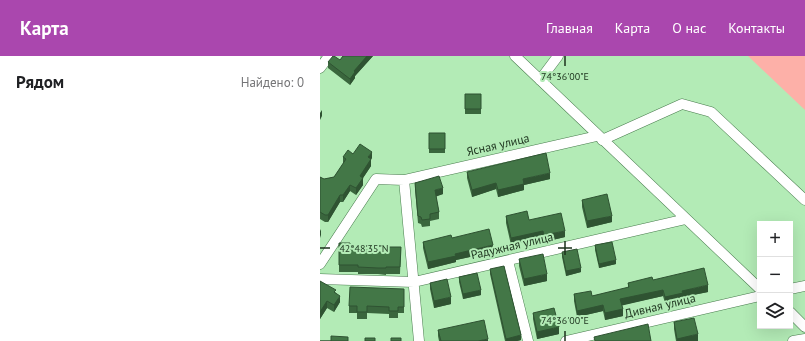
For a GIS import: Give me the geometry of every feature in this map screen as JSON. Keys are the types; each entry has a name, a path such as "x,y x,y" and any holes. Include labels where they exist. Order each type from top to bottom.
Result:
{"street":[{"path":"320,68 329,56"},
{"path":"514,56 757,286"},
{"path":"540,80 558,56"},
{"name":"Ясная улица","path":"320,264 376,179 404,180 600,138 682,104 711,112 805,200"},
{"path":"404,180 419,341"},
{"name":"Радужная улица","path":"320,279 414,282 686,219"},
{"path":"508,260 528,341"},
{"path":"793,288 805,286"},
{"name":"Дивная улица","path":"566,341 757,297"},
{"path":"793,315 805,327"},
{"path":"793,341 805,339"}],"shaded area":[{"path":"748,56 805,56 805,110"}],"building":[{"path":"333,56 340,60 343,56 367,56 354,71 355,72 350,79 328,62"},
{"path":"465,94 481,94 481,109 465,109"},
{"path":"429,133 445,133 445,149 429,149"},
{"path":"360,144 372,152 368,157 371,159 360,176 363,178 356,188 350,185 343,195 340,195 328,215 325,215 320,212 320,177 324,179 334,177 346,159 343,157 348,150 353,154"},
{"path":"546,153 550,173 523,179 524,184 498,190 496,183 472,190 467,172"},
{"path":"439,176 443,188 435,190 439,212 430,214 430,219 422,220 421,217 418,216 415,183"},
{"path":"607,194 612,216 587,221 582,200"},
{"path":"527,211 529,220 561,213 565,231 544,235 543,231 511,238 506,216"},
{"path":"489,229 493,245 455,254 456,256 428,262 423,242 451,235 452,238"},
{"path":"612,242 616,260 599,264 595,245"},
{"path":"339,243 350,243 350,246 365,246 365,249 369,249 369,252 384,252 384,247 401,247 400,267 378,268 358,267 358,265 339,265"},
{"path":"577,249 581,268 566,271 562,252"},
{"path":"543,254 547,274 524,279 519,259"},
{"path":"504,266 521,335 506,339 490,269"},
{"path":"704,268 708,285 682,291 683,293 665,297 663,290 620,299 623,309 605,313 603,305 577,311 574,294 591,291 592,296 629,287 628,283 652,277 653,280"},
{"path":"477,273 481,290 463,294 459,277"},
{"path":"447,279 451,297 434,301 430,283"},
{"path":"320,281 336,290 334,292 340,296 334,305 327,301 320,312"},
{"path":"350,287 404,289 404,307 398,307 398,311 389,311 389,307 367,306 367,312 357,312 357,306 349,306"},
{"path":"554,308 559,327 537,332 533,313"},
{"path":"694,318 698,334 677,339 674,322"},
{"path":"484,320 488,339 478,341 441,341 438,330"},
{"path":"648,324 651,341 595,341 594,337"},
{"path":"331,336 348,337 348,341 331,341"},
{"path":"365,338 375,338 375,341 365,341"},
{"path":"391,338 401,338 401,341 391,341"}]}
